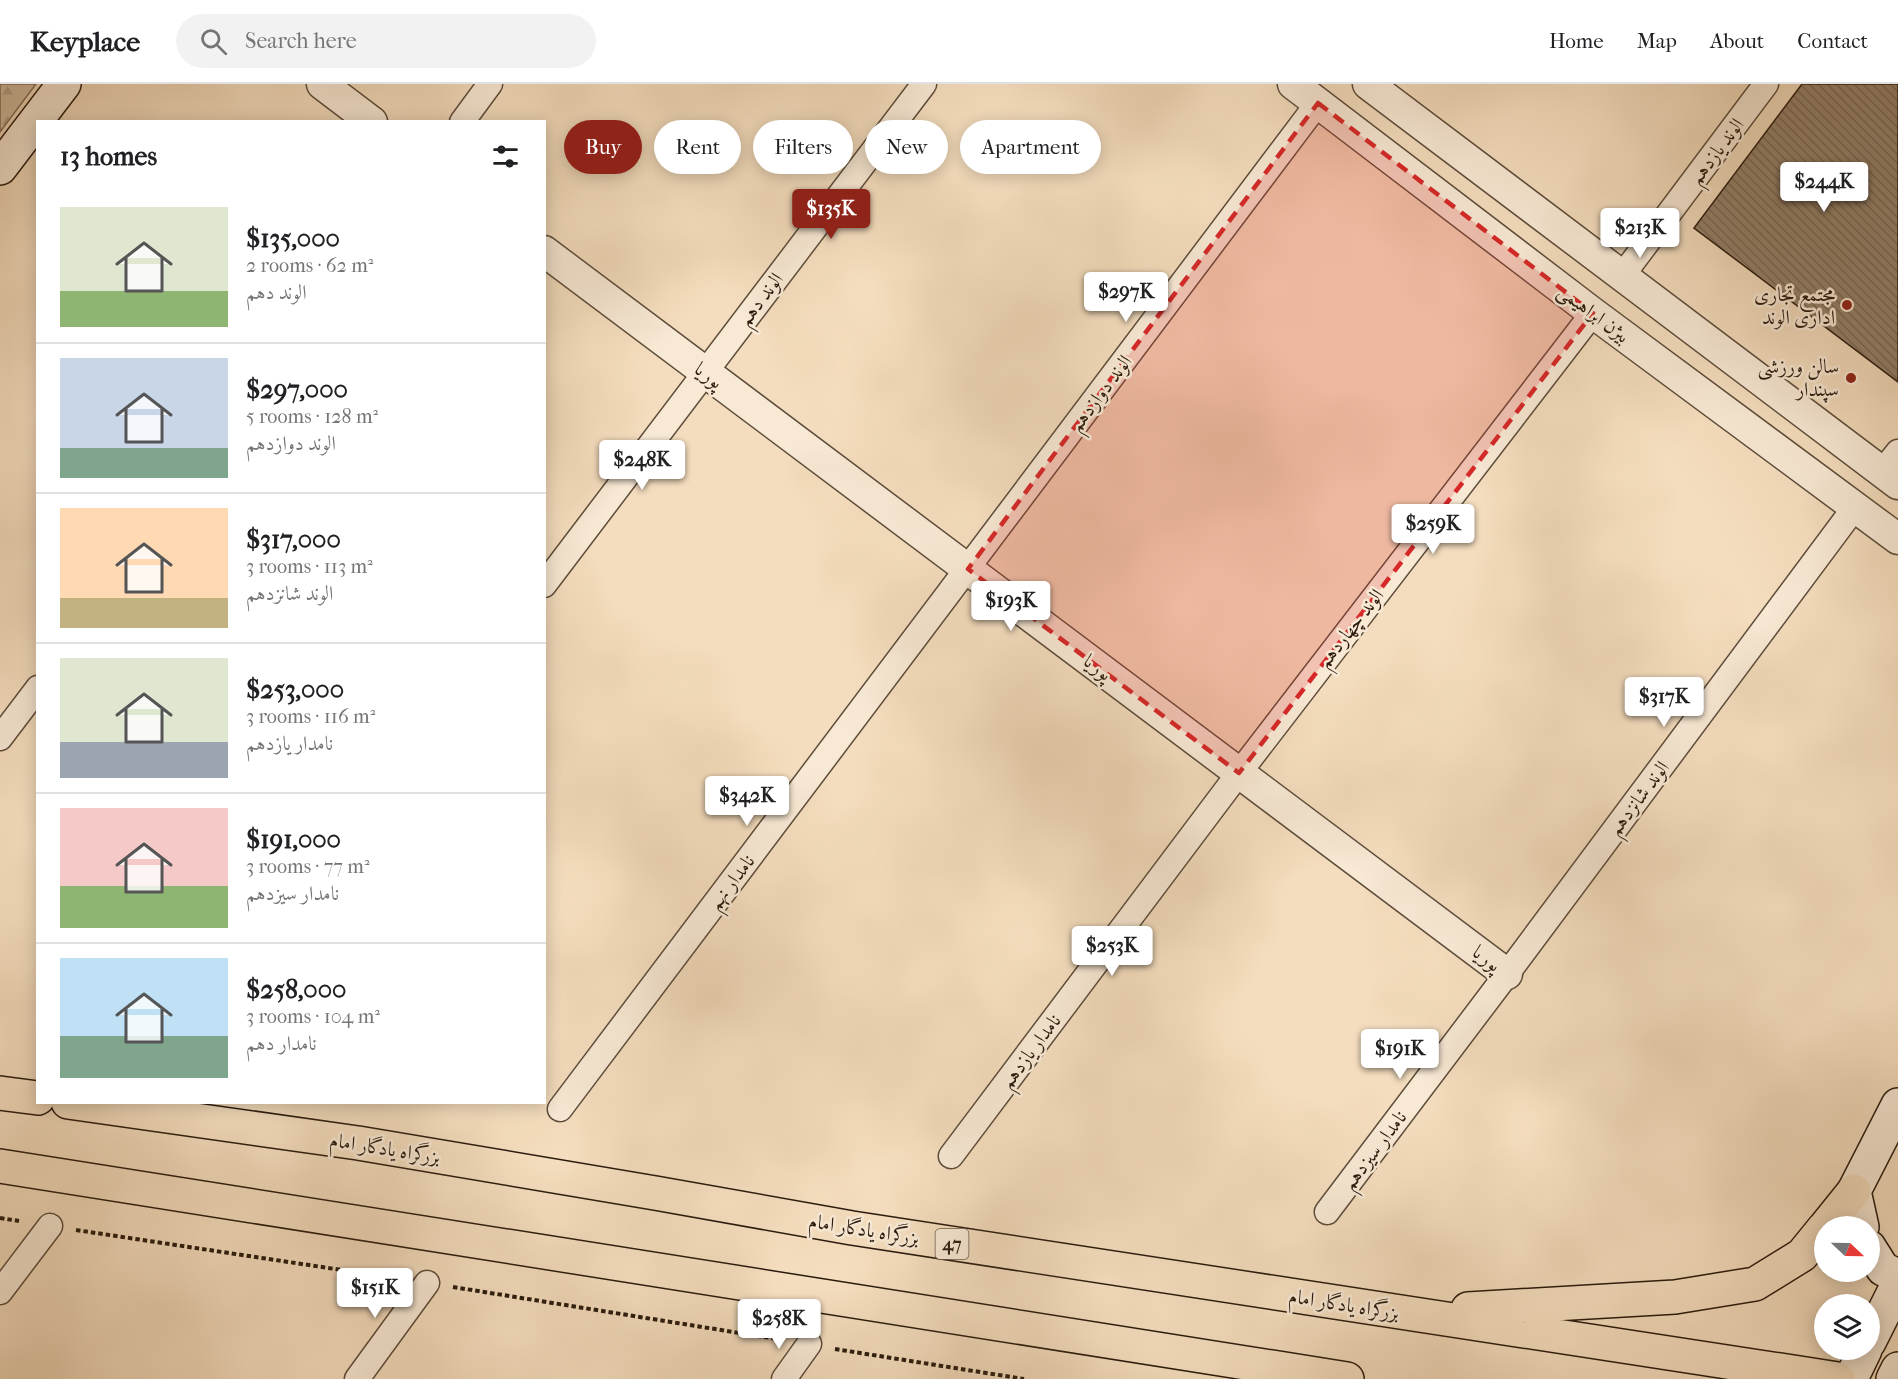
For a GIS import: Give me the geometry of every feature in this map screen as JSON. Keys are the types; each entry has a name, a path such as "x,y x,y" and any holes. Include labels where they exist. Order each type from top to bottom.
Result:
{"highway":[{"path":"0,1093 36,1098"},
{"name":"بزرگراه یادگار امام","path":"82,1104 358,1143 852,1228 1838,1379"},
{"path":"0,1166 1310,1376 1347,1379"},
{"path":"1833,1216 1854,1191"},
{"path":"1399,1313 1675,1297 1755,1284 1802,1255 1814,1240"}],"main road":[{"path":"37,120 64,84"},
{"path":"0,168 36,121"},
{"path":"1860,1216 1854,1191 1898,1105"},
{"path":"1880,1264 1883,1269 1898,1276"},
{"path":"1880,1320 1898,1284"},
{"path":"1851,1379 1860,1360"},
{"path":"1893,1379 1898,1370"}],"street":[{"path":"322,84 369,120"},
{"path":"463,120 490,84"},
{"name":"الوند دهم","path":"546,582 924,84"},
{"name":"بیژن ابراهیمی","path":"1293,84 1326,93 1593,313 1898,539"},
{"path":"1368,84 1622,276 1893,470 1855,507"},
{"name":"الوند یازدهم","path":"1622,276 1766,84"},
{"name":"الوند دوازدهم","path":"968,569 1326,93"},
{"name":"پوریا","path":"546,253 1507,974"},
{"path":"1593,313 1622,276"},
{"name":"الوند چهاردهم","path":"1239,773 1593,313"},
{"name":"الوند شانزدهم","path":"1507,974 1855,507"},
{"name":"نامدار نهم","path":"560,1110 968,569"},
{"path":"0,738 36,691"},
{"name":"نامدار یازدهم","path":"951,1156 1239,773"},
{"name":"نامدار سیزدهم","path":"1327,1212 1507,974"},
{"path":"0,1292 50,1226"},
{"path":"357,1379 427,1283"},
{"path":"784,1379 809,1344"}],"path":[{"path":"50,1226 427,1283 1024,1379"}],"highlighted area":[{"path":"1318,103 1593,313 1239,773 968,569"}],"green space":[{"path":"0,84 36,84 0,132"}],"building":[{"name":"مجتمع تجاری اداری الوند","path":"1802,84 1898,84 1898,382 1694,228"}],"place":[{"name":"مجتمع تجاری اداری الوند","path":"1847,305"},
{"name":"سالن ورزشی سپندار","path":"1851,378"}]}
